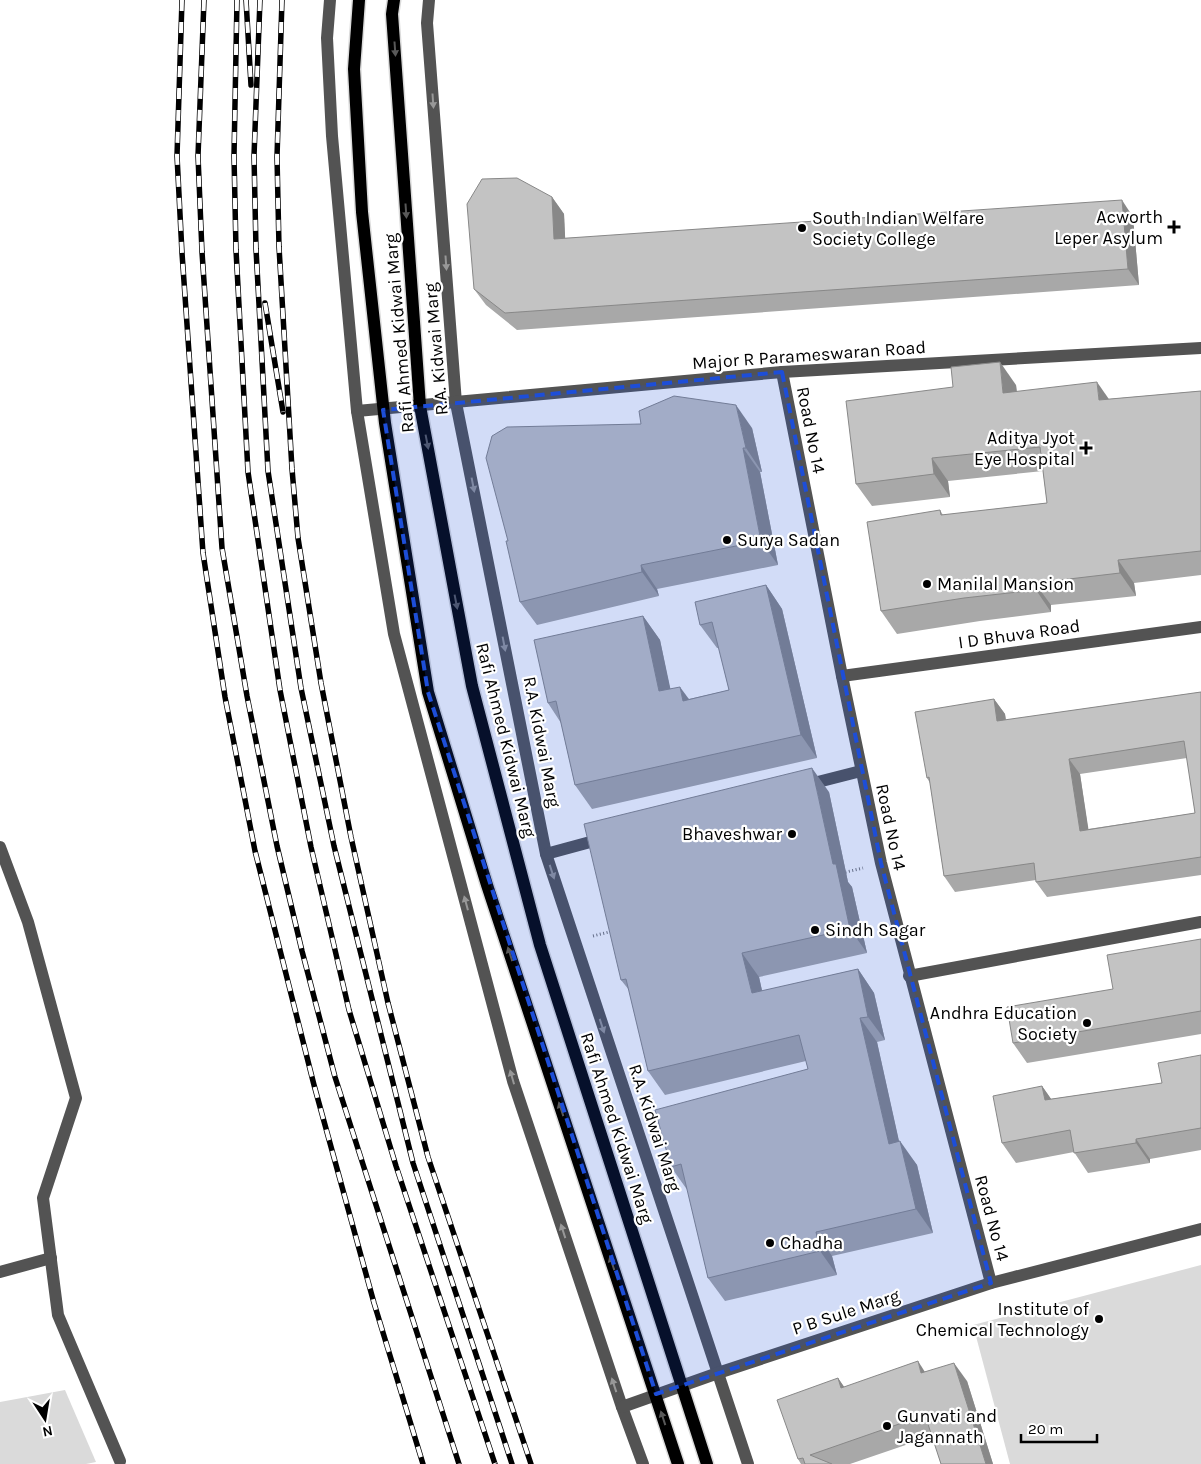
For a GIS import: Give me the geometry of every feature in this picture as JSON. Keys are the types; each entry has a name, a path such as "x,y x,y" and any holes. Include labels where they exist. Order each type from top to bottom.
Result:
{"main road":[{"path":"359,0 354,78 362,212 383,410 428,692 487,885 678,1464"},
{"name":"Rafi Ahmed Kidwai Marg","path":"394,0 393,24 420,406 472,686 540,945 707,1464"}],"street":[{"path":"330,0 327,38 332,136 357,411 397,644 514,1081 622,1407 643,1464"},
{"name":"R.A. Kidwai Marg","path":"430,0 427,23 456,403 546,854 748,1464"},
{"name":"Major R Parameswaran Road","path":"357,411 782,372 1201,348"},
{"name":"Road No 14","path":"782,372 880,863 991,1283"},
{"name":"I D Bhuva Road","path":"842,676 1201,627"},
{"path":"794,788 861,771"},
{"path":"546,854 613,836"},
{"path":"0,847 28,922 76,1098 43,1198 58,1314 120,1461"},
{"path":"909,976 1201,922"},
{"name":"P B Sule Marg","path":"622,1407 718,1373 991,1283 1201,1229"},
{"path":"0,1272 51,1258"}],"path":[{"path":"833,875 880,863"},
{"path":"574,941 622,929"}],"highlighted area":[{"path":"782,372 881,863 991,1283 656,1394 428,692 383,410"}],"shaded area":[{"path":"1201,1265 1201,1464 1010,1464 973,1325"},
{"path":"65,1390 96,1462 86,1464 0,1464 0,1402"}],"building":[{"path":"517,178 552,197 554,239 1122,200 1128,269 505,313 474,289 467,204 482,179"},
{"path":"1000,362 1003,393 1097,382 1099,400 1201,391 1201,551 1118,560 1120,573 1035,583 1036,590 964,598 881,611 867,522 940,510 941,515 1047,503 1040,447 932,458 934,474 856,484 846,401 953,387 951,367"},
{"path":"674,396 736,405 746,448 743,448 761,541 641,565 642,572 520,602 506,541 508,541 486,458 492,436 507,427 641,424 639,411"},
{"path":"766,585 801,735 575,785 556,701 548,703 534,640 643,616 659,691 680,687 683,701 729,690 712,622 700,625 695,602"},
{"path":"1201,692 1201,857 1036,882 1034,863 944,876 929,777 927,778 915,712 994,699 997,721","holes":["1184,741 1195,813 1080,831 1069,759"]},
{"path":"812,768 833,864 836,864 850,929 742,953 752,993 858,969 868,1017 860,1018 889,1144 900,1141 916,1209 816,1232 820,1251 708,1278 681,1164 671,1167 655,1110 808,1069 799,1035 648,1071 626,979 621,980 584,824"},
{"path":"1201,939 1201,1011 1013,1043 1007,1007 1113,989 1107,955"},
{"path":"1201,1055 1201,1128 1136,1139 1136,1143 1074,1153 1070,1130 1002,1143 993,1096 1042,1086 1045,1100 1162,1083 1158,1063"},
{"name":"Gunvati and Jagannath","path":"918,1361 921,1373 954,1363 986,1464 941,1464 925,1415 810,1455 832,1464 805,1464 803,1458 798,1459 777,1400 838,1378 841,1388"}],"railway":[{"path":"182,0 177,156 182,253 203,553 225,697 255,851 314,1085 374,1303 423,1464"},
{"path":"204,0 198,156 202,252 222,548 247,696 277,846 335,1077 459,1464"},
{"path":"237,0 234,156 236,250 248,472 280,690 311,847 349,1010 396,1166 495,1464"},
{"path":"246,0 251,85"},
{"path":"260,0 254,156 256,249 268,471 301,688 334,846 413,1163 512,1464"},
{"path":"282,0 277,157 279,247 298,538 321,683 351,837 388,1003 428,1157 531,1464"},
{"path":"265,303 283,412"}],"place":[{"name":"Acworth Leper Asylum","path":"1174,227"},
{"name":"South Indian Welfare Society College","path":"802,228"},
{"name":"Aditya Jyot Eye Hospital","path":"1086,448"},
{"name":"Surya Sadan","path":"727,540"},
{"name":"Manilal Mansion","path":"927,584"},
{"name":"Bhaveshwar","path":"792,834"},
{"name":"Sindh Sagar","path":"815,930"},
{"name":"Andhra Education Society","path":"1087,1023"},
{"name":"Chadha","path":"770,1243"},
{"name":"Institute of Chemical Technology","path":"1099,1319"},
{"name":"Gunvati and Jagannath","path":"887,1426"}]}
